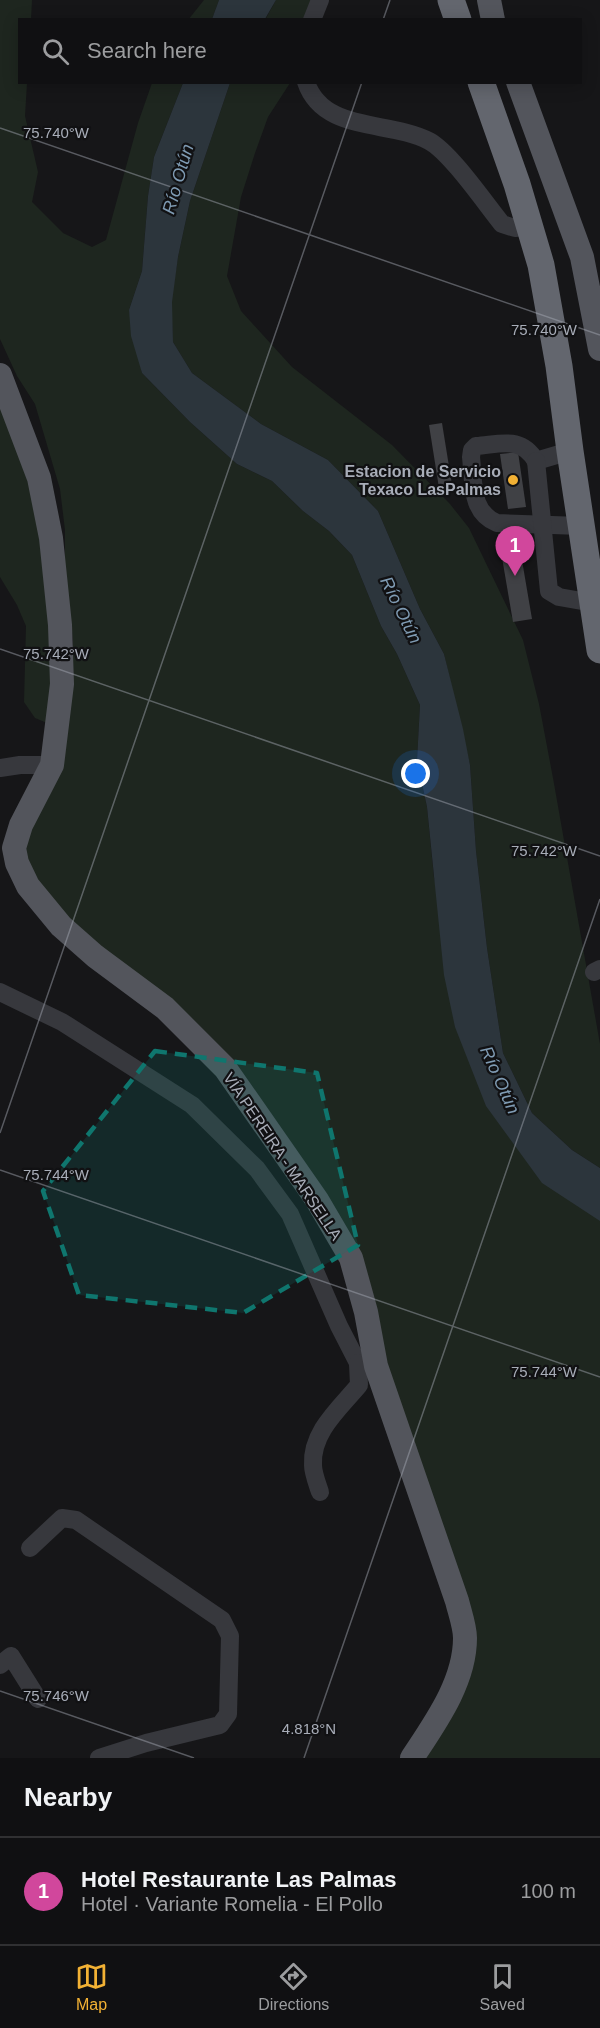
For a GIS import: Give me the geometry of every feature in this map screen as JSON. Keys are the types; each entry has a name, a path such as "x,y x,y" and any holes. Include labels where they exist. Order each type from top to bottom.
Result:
{"highway":[{"path":"451,0 457,18"},
{"path":"482,84 531,226 541,265 556,344 600,650"}],"main road":[{"path":"489,0 493,18"},
{"path":"519,84 582,256 600,349"},
{"name":"VÍA PEREIRA - MARSELLA","path":"0,375 39,478 51,538 60,625 62,684 52,765 21,825 14,848 17,863 28,886 61,926 95,956 165,1008 225,1068 317,1200 351,1258 366,1312 367,1364 457,1601 465,1637 460,1673 435,1723 412,1758"}],"lane":[{"path":"313,18 320,0"},
{"path":"307,84 318,105 333,115 414,135 429,141 443,151 502,224 515,228 531,226"},
{"path":"581,526 543,525 510,525 487,518 479,510 476,499 472,450 476,446 518,443 531,452 536,461 543,525 549,591 559,597 593,603"},
{"path":"536,461 570,451"},
{"path":"0,768 20,765 52,765"},
{"path":"0,992 62,1022 192,1105 257,1169 290,1214 339,1326 367,1364 359,1385 327,1422 315,1450 313,1465 320,1492"},
{"path":"30,1548 62,1518 76,1520 222,1620 230,1636 228,1714 220,1725 146,1743 99,1758"},
{"path":"0,1665 11,1656 38,1699"}],"highlighted area":[{"path":"155,1051 317,1073 358,1245 243,1313 79,1295 43,1191"}],"shaded area":[{"path":"0,0 32,0 31,18 18,18 18,84 27,84 25,116 38,172 32,202 63,233 92,247 106,240 138,123 152,84 183,84 154,157 148,196 142,271 129,310 142,373 190,422 237,464 272,481 303,511 329,531 352,555 381,626 397,654 420,705 417,760 427,807 434,878 489,1060 600,1215 600,1758 412,1758 465,1637 351,1258 268,1130 118,974 18,865 67,727 73,641 60,489 35,404 17,376 0,339"},
{"path":"204,0 219,0 212,18 190,18"},
{"path":"276,0 326,0 315,18 266,18"},
{"path":"230,84 289,84 268,117 255,153 241,197 227,276 241,311 292,367 392,445 450,504 469,528 523,640 539,704 600,1044 600,1168 572,1150 532,1113 503,1053 487,948 476,851 470,765 444,654 420,609 378,511 328,460 261,424 192,373 173,342 171,302 190,201"},
{"path":"0,375 51,538 52,725 35,718 24,702 26,626 17,605 0,577"}],"water":[{"path":"219,0 276,0 266,18 212,18"},
{"name":"Río Otún","path":"183,84 230,84 190,201 178,257 172,302 173,342 192,373 261,424 328,460 378,511 420,609 444,654 463,729 470,765 476,851 487,948 503,1053 532,1113 572,1150 600,1168 600,1221 542,1183 486,1106 455,1027 444,975 427,807 417,760 420,705 397,654 381,626 352,555 329,531 303,511 272,481 237,464 190,422 142,373 131,336 129,310 142,271 148,196 154,157"}],"building":[{"path":"442,423 452,485 439,488 429,425"},
{"name":"Estacion de Servicio Texaco LasPalmas","path":"518,452 526,507 508,509 500,454"},
{"path":"517,531 532,619 513,622 498,534"}],"place":[{"name":"Estacion de Servicio Texaco LasPalmas","path":"513,480"},
{"name":"Hotel Restaurante Las Palmas","path":"515,576"}]}
